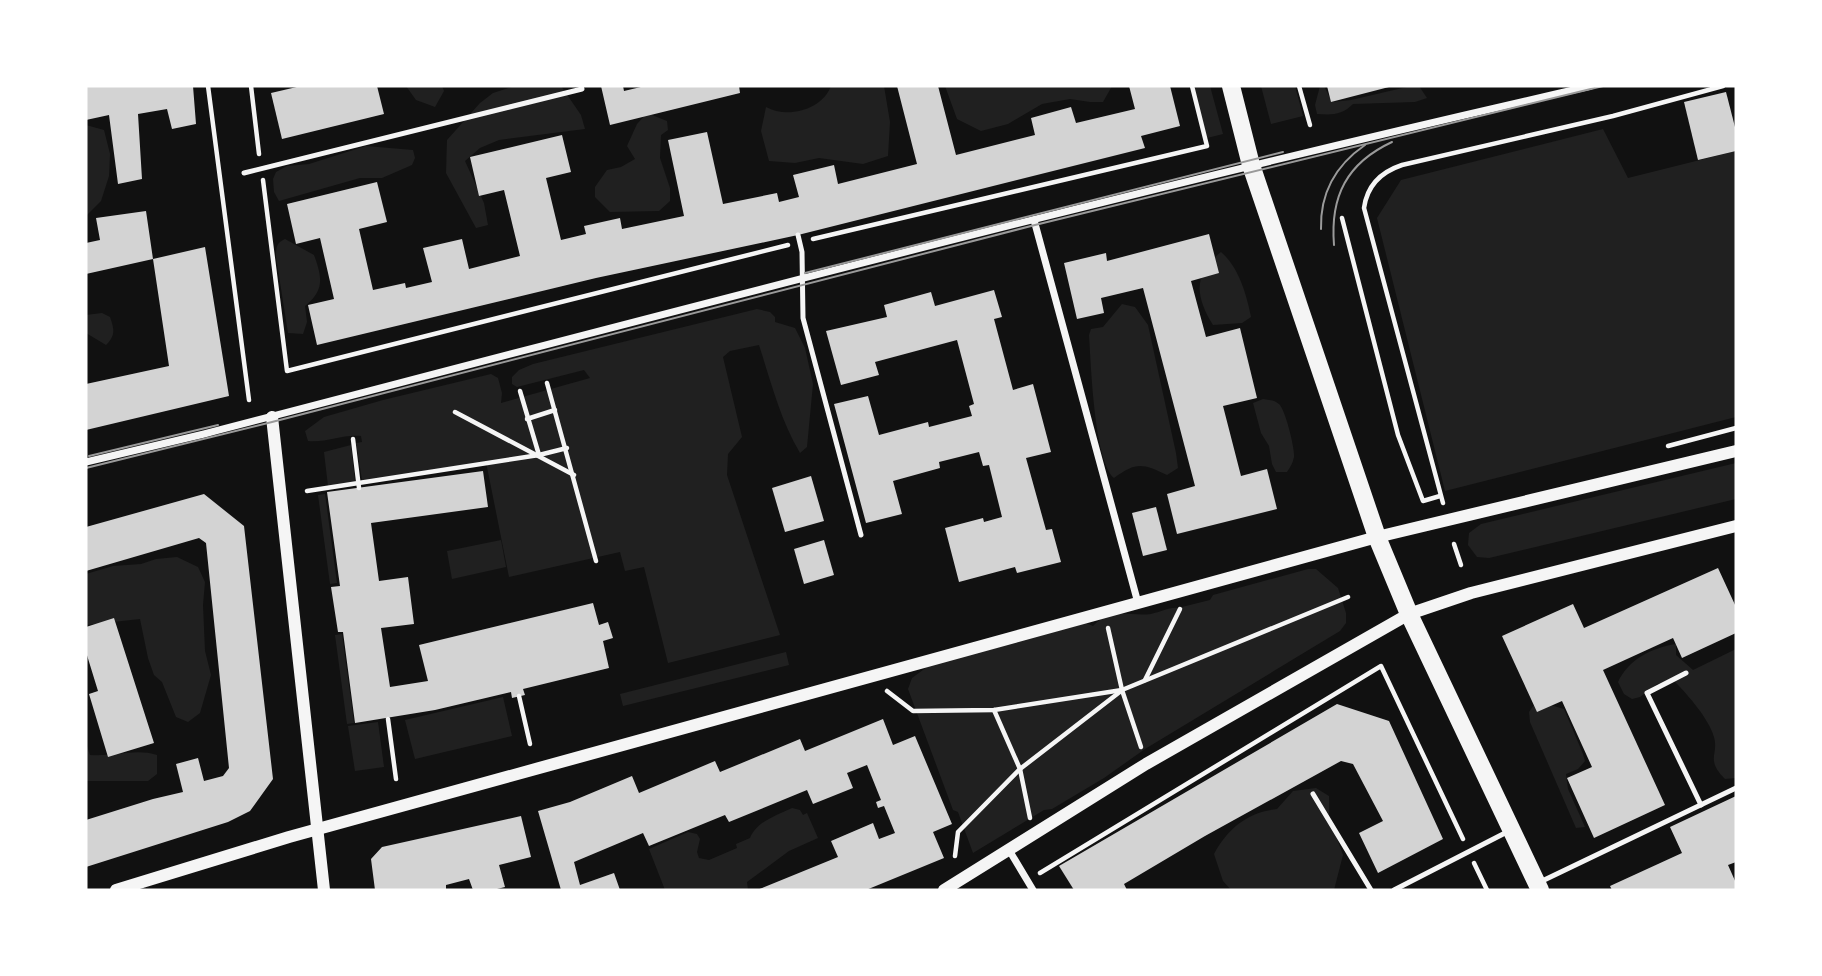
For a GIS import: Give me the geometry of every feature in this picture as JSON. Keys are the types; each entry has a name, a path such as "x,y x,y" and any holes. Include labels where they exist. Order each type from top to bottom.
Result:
{"main road":[{"path":"1231,86 1251,165 1377,537 1409,614 1538,887"}],"street":[{"path":"86,462 272,417 802,278 1251,165 1591,86"},
{"path":"1034,220 1138,603"},
{"path":"272,417 324,890"},
{"path":"116,890 318,829 1377,537 1736,451"},
{"path":"944,890 1146,764 1409,614 1471,593 1736,526"},
{"path":"1009,850 1033,890"}],"lane":[{"path":"244,173 582,89 581,86"},
{"path":"799,239 803,318 861,535"},
{"path":"1686,673 1647,692 1700,805"},
{"path":"1538,887 1736,788"},
{"path":"1313,794 1371,890"},
{"path":"1394,890 1511,830"}],"path":[{"path":"208,86 249,400"},
{"path":"251,86 287,371 799,239 1207,146 1192,86"},
{"path":"1299,86 1310,125"},
{"path":"1442,503 1364,208 1371,186 1381,175 1402,165 1613,116 1723,86"},
{"path":"1342,218 1398,435 1423,501 1440,496"},
{"path":"547,383 596,561"},
{"path":"520,391 539,455"},
{"path":"527,419 555,410"},
{"path":"456,412 574,475"},
{"path":"353,439 359,486"},
{"path":"307,491 359,486 567,448"},
{"path":"1454,544 1461,565"},
{"path":"887,691 914,711 994,710 1122,690 1348,597"},
{"path":"1144,681 1180,608"},
{"path":"1108,627 1122,690 1146,764"},
{"path":"1028,881 1381,666 1487,890"},
{"path":"955,856 958,832 1020,769 1122,690"},
{"path":"519,696 530,744"},
{"path":"994,710 1020,769 1034,834"},
{"path":"388,719 396,779"}],"shaded area":[{"path":"406,86 442,86 444,91 435,107 416,100"},
{"path":"515,86 561,86 581,115 585,129 499,140 480,148 465,161 484,203 488,225 476,228 446,173 447,140 480,103 493,93"},
{"path":"831,86 884,86 890,122 888,156 863,164 819,158 795,163 769,161 761,131 766,107 784,112 803,110 820,101"},
{"path":"945,86 1112,86 1103,102 1070,99 1042,104 1008,124 981,131 957,119"},
{"path":"1193,86 1210,86 1223,134 1207,138"},
{"path":"1261,86 1295,86 1303,116 1271,124"},
{"path":"1320,86 1324,86 1332,102 1411,86 1419,86 1427,98 1415,102 1353,104 1337,113 1317,114 1315,105"},
{"path":"647,113 667,121 668,130 661,135 660,158 670,188 670,201 659,211 610,212 595,197 595,187 607,170 621,167 635,159 627,146 637,124"},
{"path":"86,125 104,130 110,154 109,176 101,201 86,216"},
{"path":"1603,129 1628,178 1736,151 1736,417 1445,491 1377,218 1401,180"},
{"path":"366,146 413,150 415,158 412,165 382,178 360,178 279,201 274,192 273,179 276,172 287,166 309,164"},
{"path":"285,239 314,255 319,270 319,289 305,306 307,322 303,334 288,333 276,257 277,246"},
{"path":"1221,252 1237,273 1247,299 1251,317 1242,323 1213,325 1200,295 1201,277"},
{"path":"1122,304 1135,307 1148,325 1178,468 1167,475 1139,466 1114,478 1102,453 1095,411 1089,335 1091,329 1103,327"},
{"path":"757,309 770,312 775,317 775,322 795,328 805,348 813,384 807,447 800,453 781,414 759,345 730,351 723,357 742,437 728,454 727,475 780,635 668,663 644,567 625,571 620,552 509,577 486,462 362,480 356,443 362,442 361,436 308,441 305,431 324,417 491,374 498,378 502,393 501,403 590,378 584,370 517,387 512,384 512,377 519,370 533,364"},
{"path":"102,313 110,317 113,328 113,335 106,345 86,333 86,315"},
{"path":"1263,399 1279,404 1287,421 1294,457 1287,472 1276,472 1269,446 1261,433 1253,403"},
{"path":"351,445 355,482 328,486 324,452"},
{"path":"1736,463 1736,499 1489,558 1477,557 1468,545 1469,533 1481,524"},
{"path":"325,494 337,583 330,584 318,495"},
{"path":"501,540 506,567 452,579 447,551"},
{"path":"177,557 198,567 205,582 205,651 211,675 200,713 188,722 176,717 162,682 154,675 140,619 86,625 86,574 113,566"},
{"path":"1316,569 1338,588 1346,613 1346,623 1340,631 1145,749 1104,778 973,853 958,812 953,810 908,689 912,678 931,664 1086,623 1093,626 1114,614 1151,614 1210,600 1213,595"},
{"path":"342,634 354,723 347,724 335,635"},
{"path":"1676,644 1676,655 1693,670 1736,649 1736,778 1725,779 1719,772 1714,762 1714,737 1708,723 1675,682 1657,684 1640,697 1632,699 1624,694 1618,682 1628,667 1642,656 1658,648"},
{"path":"786,652 789,665 623,706 620,694"},
{"path":"503,697 512,736 415,759 405,720"},
{"path":"1547,704 1564,709 1583,754 1585,761 1578,769 1566,774 1568,789 1585,827 1576,828 1530,722 1529,712 1534,705"},
{"path":"378,722 384,767 355,771 348,726"},
{"path":"86,743 90,755 141,752 157,755 157,774 148,781 86,781"},
{"path":"1316,788 1329,796 1329,816 1343,855 1334,890 1231,890 1223,881 1214,854 1226,836 1248,818 1277,809 1293,791"},
{"path":"792,808 800,810 803,815 807,813 818,838 789,851 747,882 748,890 665,890 649,849 688,832 697,834 700,839 697,852 699,858 709,860 737,848 736,844 750,838 762,823"}],"building":[{"path":"86,86 193,86 196,124 172,129 167,109 138,114 142,179 118,184 109,115 86,120"},
{"path":"301,86 377,86 384,114 282,139 271,93"},
{"path":"601,86 623,86 624,91 645,86 739,86 740,93 610,125"},
{"path":"897,86 938,86 956,155 1035,135 1031,118 1071,107 1076,123 1135,109 1129,86 1170,86 1180,126 1141,136 1145,148 798,235 596,278 317,345 308,305 334,299 320,238 296,244 287,204 377,182 387,222 359,229 373,290 405,283 406,288 432,282 423,248 462,239 469,269 520,256 504,190 479,196 470,157 562,135 571,172 546,178 561,240 586,234 584,226 620,218 622,229 684,216 668,140 707,132 723,204 777,193 779,202 799,197 793,175 834,165 838,184 917,164"},
{"path":"1327,86 1388,86 1389,87 1331,102"},
{"path":"1726,92 1736,131 1736,151 1698,160 1684,102"},
{"path":"146,211 153,259 86,274 86,243 100,240 96,218"},
{"path":"1209,234 1219,273 1191,281 1206,337 1240,328 1257,398 1223,406 1241,476 1267,469 1277,509 1177,534 1167,494 1195,486 1143,288 1101,298 1104,313 1077,319 1064,263 1106,253 1107,261"},
{"path":"205,247 229,396 86,430 86,384 169,366 153,259"},
{"path":"994,290 1002,317 994,319 1013,390 1033,384 1051,452 1026,458 1046,530 1052,529 1061,562 1017,573 1015,567 959,582 945,528 983,518 984,522 1002,517 989,465 983,466 979,452 939,462 940,468 893,481 902,514 866,523 834,404 868,396 879,435 928,422 929,427 972,416 969,406 974,404 957,340 875,362 879,375 841,385 826,331 887,317 884,305 931,292 935,306"},
{"path":"483,471 488,507 371,523 379,581 408,577 414,624 381,628 390,687 428,681 419,645 593,603 599,625 608,622 613,638 603,641 609,668 523,689 525,695 512,698 511,692 435,710 355,723 343,632 338,632 331,587 340,586 327,492"},
{"path":"811,476 824,521 785,532 772,488"},
{"path":"204,494 244,526 273,779 250,811 228,822 86,867 86,820 183,792 176,764 198,758 204,781 223,776 229,768 206,543 199,538 86,571 86,527"},
{"path":"1156,507 1167,550 1143,556 1132,513"},
{"path":"824,540 834,575 804,584 794,549"},
{"path":"1718,568 1736,607 1736,633 1682,658 1673,638 1603,670 1665,805 1594,838 1567,778 1592,767 1562,701 1537,712 1502,636 1573,604 1584,628"},
{"path":"114,618 154,743 108,757 89,694 98,691 86,652 86,627"},
{"path":"1337,704 1389,721 1443,839 1378,873 1359,833 1383,821 1353,764 1341,761 1124,884 1127,890 1074,890 1059,866"},
{"path":"883,719 893,745 915,736 952,824 933,832 944,858 866,890 757,890 838,857 831,841 873,823 879,839 895,833 884,806 878,808 876,802 881,800 867,765 847,773 853,788 813,804 807,790 729,822 725,815 649,846 643,833 574,862 580,885 614,873 620,890 561,890 538,811 570,802 632,776 639,793 715,761 720,772 800,739 805,751"},
{"path":"1736,796 1736,862 1728,865 1736,883 1736,890 1612,890 1610,886 1682,853 1670,827"},
{"path":"521,816 531,857 499,865 505,887 473,890 469,879 446,885 446,890 375,890 371,859 382,847"}],"tram line":[{"path":"86,468 1035,225 1603,86"},
{"path":"1334,245 1335,211 1345,183 1363,160 1392,142"},
{"path":"1321,229 1323,204 1332,181 1346,162 1365,145"},
{"path":"805,273 1283,152"},
{"path":"89,456 218,425"}]}
